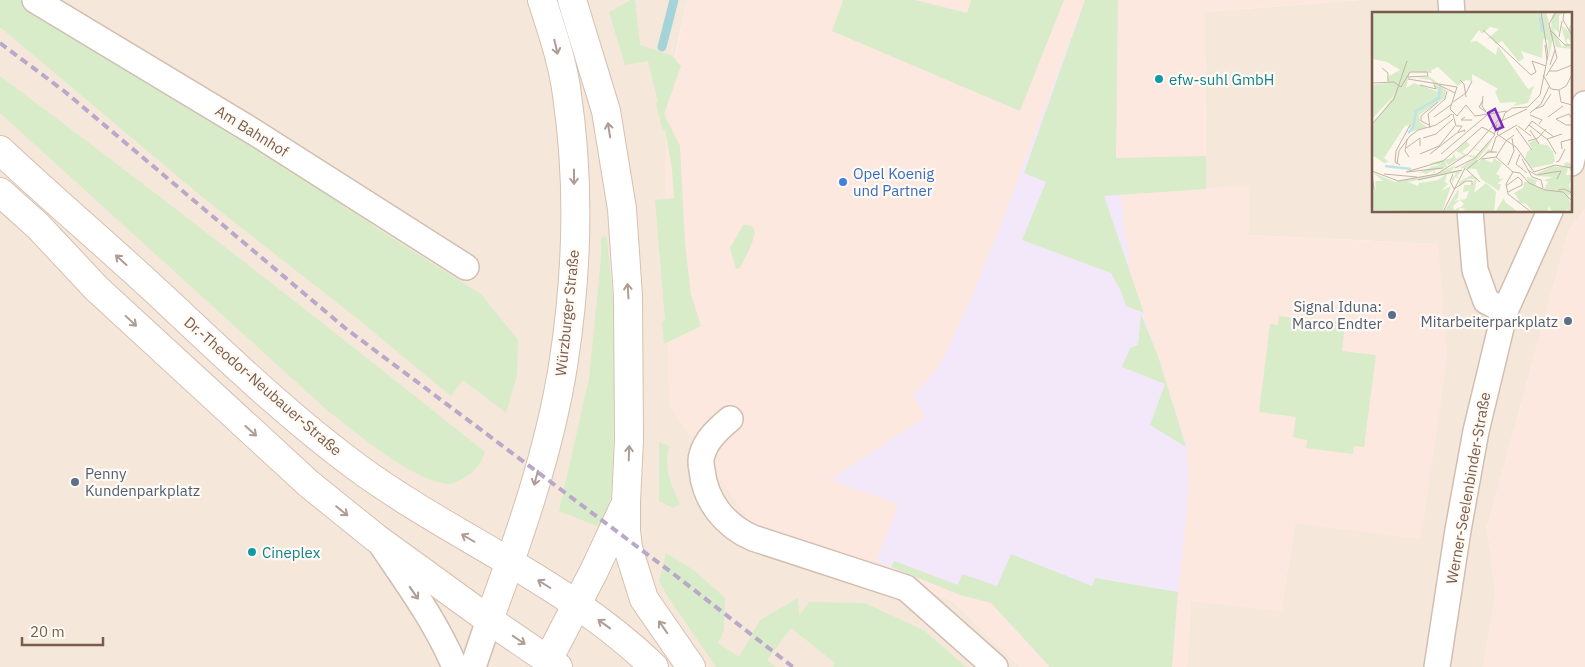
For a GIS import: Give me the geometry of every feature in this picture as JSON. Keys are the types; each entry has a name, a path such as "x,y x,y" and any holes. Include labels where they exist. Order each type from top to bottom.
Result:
{"main road":[{"name":"Würzburger Straße","path":"489,620 510,563 534,486 553,413 563,366 575,264 574,165 567,94 554,37 542,0"},
{"path":"572,0 606,112 622,209 628,296 629,440 626,502 628,548 644,600 691,667"},
{"name":"Dr.-Theodor-Neubauer-Straße","path":"0,150 170,304 238,369 316,438 390,491 577,604 614,630 654,667"},
{"path":"0,192 38,226 96,288 309,484 376,538 550,665 626,502"}],"street":[{"name":"Am Bahnhof","path":"35,0 254,132 466,267"},
{"path":"1572,159 1585,104"},
{"path":"1572,163 1585,165"},
{"path":"1470,212 1475,270 1486,301 1505,311"},
{"name":"Werner-Seelenbinder-Straße","path":"1437,667 1458,530 1476,431 1505,311 1550,212"},
{"path":"730,419 705,445 701,457 703,479 707,493 715,507 730,523 753,538 906,588 995,667"},
{"path":"376,538 436,627 454,667"},
{"path":"473,667 489,620"}],"shaded area":[{"path":"0,0 687,0 675,56 846,560 953,601 1020,667 0,667"},
{"path":"687,0 1360,0 1205,12 1206,188 1249,186 1249,235 1438,244 1447,358 1421,539 1295,523 1281,611 1191,601 1187,667 1020,667 953,601 846,560 756,530 669,405 665,212 667,99"},
{"path":"1085,0 1118,0 1116,158 1131,276 1187,447 1189,491 1172,667 1050,667 991,603 960,595 876,561 899,504 830,480 926,417 913,395 939,367 974,292"},
{"path":"1360,0 1585,0 1585,209 1569,230 1487,528 1496,596 1483,667 1187,667 1191,601 1281,610 1295,523 1437,244 1248,235 1206,189 1205,12"},
{"path":"1585,209 1585,667 1483,667 1496,596 1487,528 1569,230"}],"green space":[{"path":"0,0 21,0 135,75 277,160 384,233 481,294 518,340 517,376 506,413 463,380 451,396 354,316 201,196 0,27"},
{"path":"631,0 635,0 640,45 671,55 681,66 664,114 680,146 685,243 691,295 701,326 664,344 662,322 665,320 655,200 674,198 672,169 665,130 662,129 656,103 658,102 648,61 625,65 609,12"},
{"path":"843,0 915,0 967,13 971,0 1064,0 1020,111 832,31"},
{"path":"1085,0 1118,0 1116,158 1206,156 1206,189 1104,196 1144,313 1126,306 1121,291 1111,273 1022,240 1046,182 1024,173"},
{"path":"0,76 244,262 485,452 475,470 452,484 432,480 417,474 369,443 328,411 0,113"},
{"path":"743,225 752,227 755,232 740,268 736,269 730,248"},
{"path":"604,235 607,239 615,319 613,462 610,506 602,528 559,511 589,379 601,259 601,238"},
{"path":"1141,314 1158,356 1186,447 1150,425 1165,384 1122,367 1130,348 1138,345"},
{"path":"1279,316 1345,324 1342,351 1376,355 1364,447 1354,446 1353,454 1306,448 1307,440 1293,437 1296,417 1259,412 1270,324 1278,325"},
{"path":"659,442 669,446 667,463 669,476 680,504 673,508 659,501"},
{"path":"666,553 695,571 725,598 724,631 718,643 739,657 760,620 798,598 799,616 809,602 865,603 925,631 966,667 832,667 835,663 791,628 767,660 776,667 716,667 659,581"},
{"path":"1011,554 1092,586 1095,578 1178,592 1172,667 1050,667 991,603 960,595 891,567 894,561 958,585 962,574 997,586"}],"waterway":[{"path":"662,47 674,0"}],"railway":[{"path":"0,43 64,91 345,328 671,572 793,667"}],"place":[{"name":"efw-suhl GmbH","path":"1159,79"},
{"name":"Opel Koenig und Partner","path":"843,182"},
{"name":"Signal Iduna: Marco Endter","path":"1392,315"},
{"name":"Mitarbeiterparkplatz","path":"1568,321"},
{"name":"Penny Kundenparkplatz","path":"75,482"},
{"name":"Cineplex","path":"252,552"}]}
